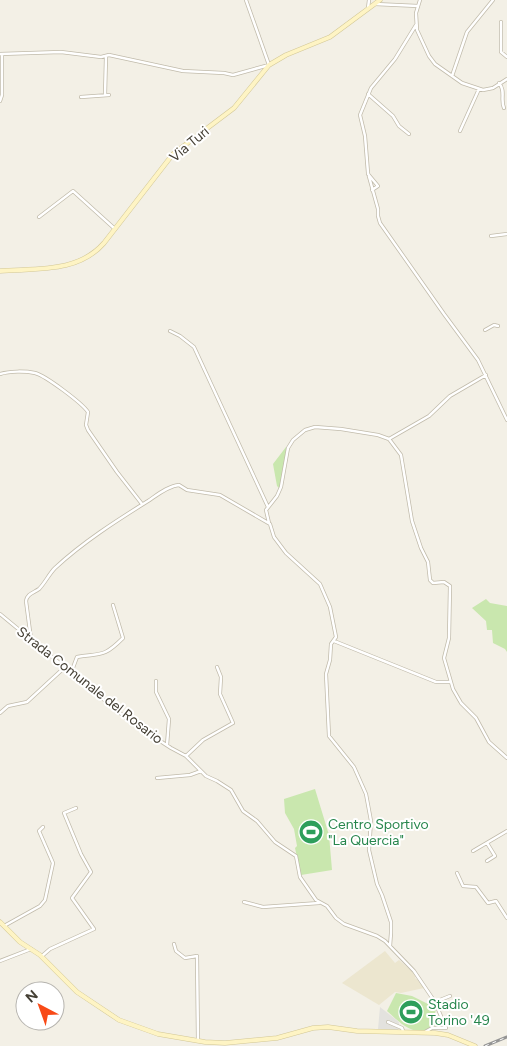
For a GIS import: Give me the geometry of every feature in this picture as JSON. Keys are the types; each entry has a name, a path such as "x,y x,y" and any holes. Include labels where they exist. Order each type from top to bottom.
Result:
{"main road":[{"name":"Via Turi","path":"0,271 57,267 76,263 98,250 174,154 234,108 269,65 286,55 330,37 380,0"},
{"path":"0,922 12,935 42,956 72,988 114,1017 158,1034 214,1043 278,1038 320,1027 435,1032 475,1046"}],"street":[{"path":"0,101 2,95 1,54 61,52 109,55 183,71 233,75 269,65 246,0"},
{"path":"367,10 369,0"},
{"path":"420,0 416,13 416,26 432,62 469,86 479,89 489,89 507,78"},
{"path":"452,76 467,32 493,0"},
{"path":"375,4 418,6"},
{"path":"501,22 501,52 507,57"},
{"path":"416,26 395,59 371,88 360,115 365,136 368,173 380,223 478,360 507,420"},
{"path":"105,95 106,56"},
{"path":"499,83 503,89 502,104 504,108"},
{"path":"460,132 479,89"},
{"path":"368,94 393,116 399,126 409,134"},
{"path":"81,97 110,95"},
{"path":"368,173 378,186 372,190"},
{"path":"40,216 62,197 73,191 115,229"},
{"path":"491,236 507,234"},
{"path":"485,330 494,325 498,326"},
{"path":"170,331 194,346 268,507"},
{"path":"0,374 26,372 36,374 81,403 88,412 86,424 88,430 142,504"},
{"path":"389,439 423,420 450,396 486,375"},
{"path":"391,947 391,922 377,884 369,850 371,821 366,794 354,767 329,736 326,674 333,642 336,637 330,607 320,584 286,553 274,537 266,510 278,496 288,448 296,437 305,430 315,427 378,435 389,439 401,455 412,521 428,562 430,580 433,583 444,582 450,586 449,638 444,658 451,682 461,702 476,718 489,742 507,758"},
{"path":"31,639 26,597 40,588 51,572 64,560 108,526 173,486 178,485 186,490 220,495 270,524"},
{"path":"71,672 77,657 106,653 123,638 113,605"},
{"name":"Strada Comunale del Rosario","path":"0,614 132,722 186,756 206,776 218,781 231,790 243,811 257,821 275,842 295,855 298,860 300,877 314,898 327,906 336,918 344,924 376,936 391,947 414,971 435,1002 446,1028 432,1028 426,1032"},
{"path":"333,642 436,682 451,682"},
{"path":"0,713 8,706 27,702 65,667"},
{"path":"186,756 207,737 234,723 220,694 222,677 217,667"},
{"path":"156,681 155,690 169,719 167,745"},
{"path":"156,778 190,775 201,771"},
{"path":"42,956 50,949 92,932 94,929 72,898 91,872 80,854 64,813 76,808"},
{"path":"4,926 40,906 45,900 53,863 39,832 43,827"},
{"path":"474,851 507,831"},
{"path":"487,843 495,856 487,861"},
{"path":"458,873 463,886 476,887 488,903 496,901 507,918"},
{"path":"244,902 263,908 320,903"},
{"path":"174,944 176,951 185,958 198,956 198,1041"},
{"path":"0,961 30,949"},
{"path":"435,1002 450,996"},
{"path":"388,1022 402,1028 400,1031"},
{"path":"255,1040 256,1046"}],"shaded area":[{"path":"385,951 395,963 399,960 416,975 415,978 424,988 401,993 395,992 379,1005 342,983"},
{"path":"380,1007 399,1022 398,1030 378,1029"}],"green space":[{"path":"286,447 288,449 280,489 277,486 273,464"},
{"path":"486,599 490,603 507,606 507,652 493,643 492,630 487,630 486,621 472,608"},
{"name":"Centro Sportivo \"La Quercia\"","path":"315,789 329,835 332,870 301,875 295,848 297,846 294,829 285,813 284,799"},
{"name":"Stadio Torino '49","path":"396,993 412,996 436,1010 435,1013 441,1021 437,1027 417,1031 398,1021 387,1011"}],"railway":[{"path":"485,1046 507,1037"}],"place":[{"name":"Centro Sportivo \"La Quercia\"","path":"311,832"},
{"name":"Stadio Torino '49","path":"411,1012"}]}
